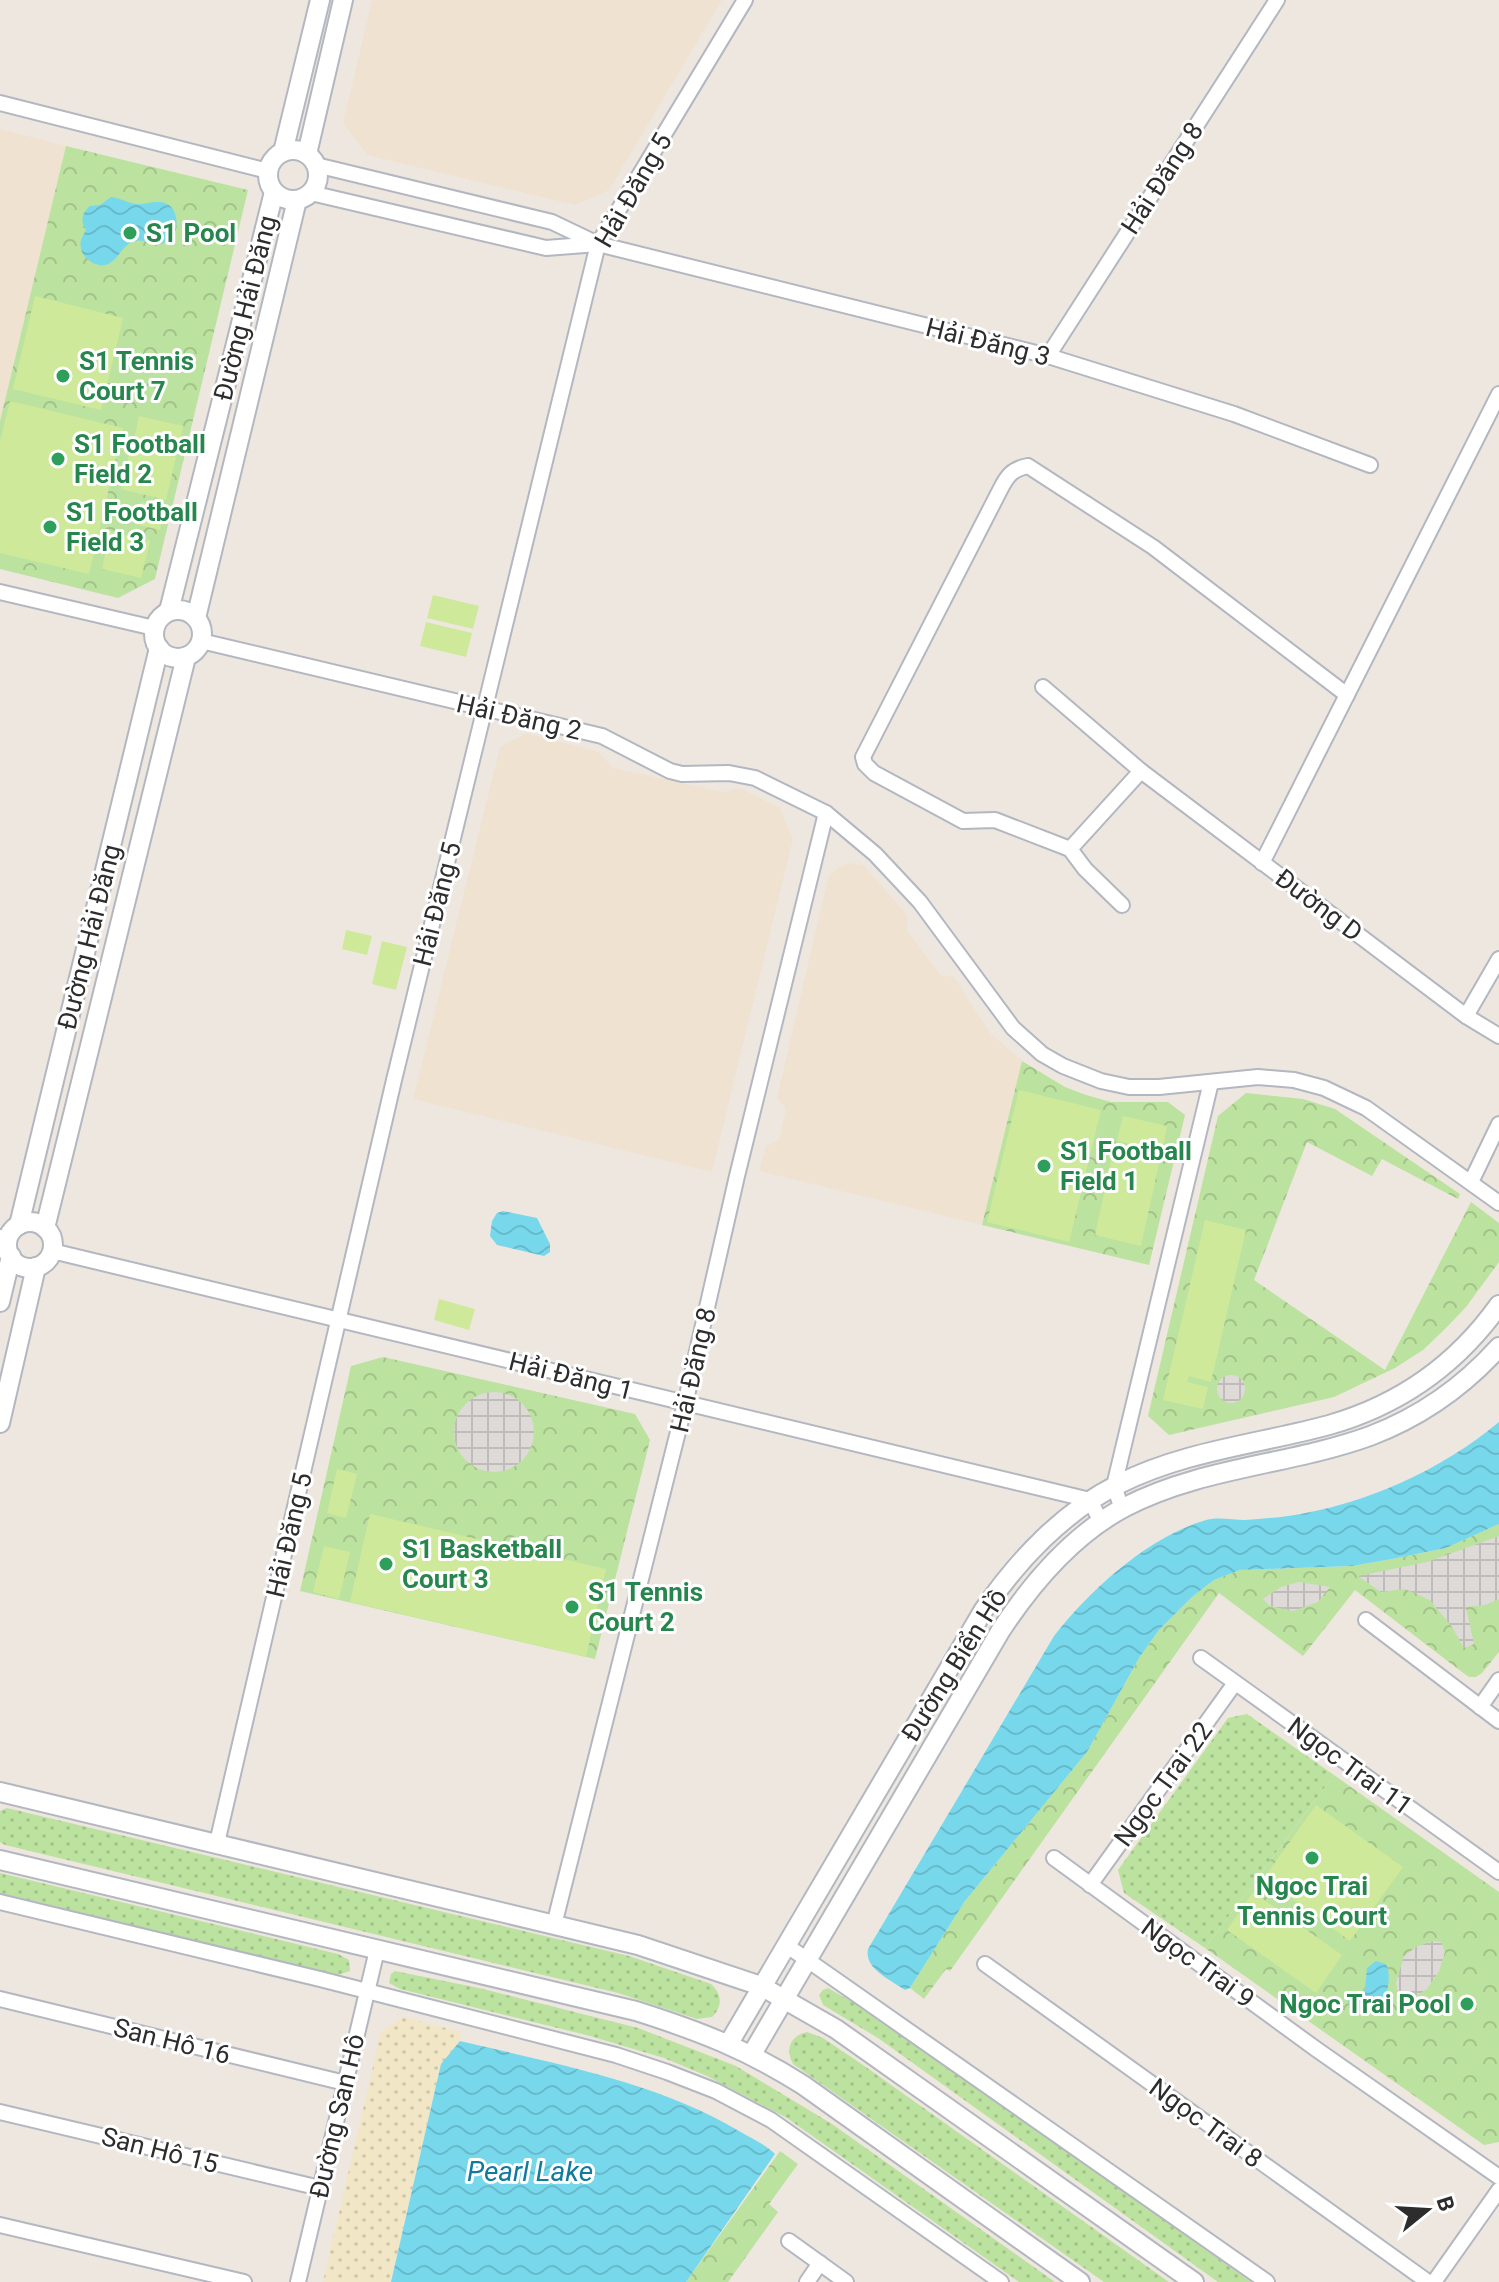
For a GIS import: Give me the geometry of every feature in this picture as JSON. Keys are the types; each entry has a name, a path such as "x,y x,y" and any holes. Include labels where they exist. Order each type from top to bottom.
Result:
{"street":[{"path":"283,152 320,0"},
{"path":"311,160 294,150 283,152 272,160 268,171 269,184 274,192 288,200 304,196 318,178 311,160 343,0"},
{"name":"Hải Đăng 5","path":"217,1843 394,1080 598,244 745,0"},
{"name":"Hải Đăng 8","path":"1048,356 1277,0"},
{"path":"0,103 268,171"},
{"name":"Hải Đăng 3","path":"311,160 552,222 598,244 1048,356 1234,414 1370,465"},
{"name":"Đường Hải Đăng","path":"169,611 274,192"},
{"name":"Hải Đăng 3","path":"304,196 546,248 598,244"},
{"name":"Đường Hải Đăng","path":"196,618 304,196"},
{"path":"1262,863 1499,394"},
{"path":"1122,905 1085,869 1070,849 995,820 963,821 874,773 863,757 1007,477 1015,469 1028,466 1153,547 1347,695"},
{"path":"0,592 154,628"},
{"path":"185,610 196,618 201,627 197,650 186,657 167,656 154,636 157,621 169,611 185,610"},
{"name":"Hải Đăng 2","path":"201,641 602,736 682,774 746,775 826,813 871,851 908,888 1000,1013 1022,1038 1042,1054 1074,1071 1115,1084 1159,1087 1278,1078 1324,1088 1366,1108 1499,1203"},
{"name":"Đường Hải Đăng","path":"0,1302 9,1239 159,648"},
{"name":"Đường Hải Đăng","path":"45,1228 186,657"},
{"name":"Đường D","path":"1043,687 1141,771 1466,1016 1499,1036"},
{"path":"1070,849 1141,771"},
{"name":"Hải Đăng 8","path":"554,1925 685,1404 826,813"},
{"path":"1466,1016 1499,959"},
{"path":"1122,1509 1114,1486 1211,1082"},
{"path":"1471,1182 1499,1124"},
{"path":"29,1222 45,1228 52,1238 52,1251 47,1260 36,1267 20,1265 9,1239 29,1222"},
{"name":"Hải Đăng 1","path":"52,1251 1090,1500"},
{"path":"0,1423 36,1267"},
{"name":"Đường Biển Hồ","path":"729,2043 983,1611 1009,1576 1049,1534 1090,1500 1114,1486 1177,1461 1330,1425 1384,1404 1410,1390 1455,1357 1499,1305"},
{"name":"Đường Biển Hồ","path":"752,2054 1008,1618 1064,1553 1122,1509 1193,1480 1371,1435 1425,1409 1456,1388 1499,1347"},
{"path":"1090,1500 1101,1522"},
{"path":"1366,1620 1499,1721"},
{"name":"Ngọc Trai 11","path":"1201,1658 1499,1872"},
{"path":"1480,1707 1499,1680"},
{"name":"Ngọc Trai 22","path":"1090,1885 1235,1683"},
{"path":"0,1792 638,1945 761,1986 836,2029 1194,2282"},
{"name":"Ngọc Trai 9","path":"1054,1858 1499,2177"},
{"path":"0,1860 636,2011 729,2043 803,2085 1080,2282"},
{"path":"0,1902 616,2055 716,2091 805,2141 1001,2282"},
{"path":"786,1945 1267,2282"},
{"name":"Đường San Hô","path":"298,2282 377,1950"},
{"name":"Ngọc Trai 8","path":"985,1964 1428,2282"},
{"name":"San Hô 16","path":"0,1999 345,2083"},
{"name":"San Hô 15","path":"0,2112 320,2188"},
{"path":"1434,2282 1499,2190"},
{"path":"0,2225 244,2282"},
{"path":"789,2241 846,2282"},
{"path":"807,2282 820,2263"}],"shaded area":[{"path":"372,0 722,0 609,190 575,205 367,155 343,123"},
{"path":"0,129 66,146 0,421"},
{"path":"526,733 599,752 613,768 723,792 740,788 780,808 793,839 712,1172 413,1099 500,747"},
{"path":"849,863 863,865 908,916 907,930 940,975 954,977 990,1033 1022,1061 982,1225 759,1171 766,1146 779,1140 786,1108 777,1098 828,878 837,868"},
{"path":"1231,1375 1241,1379 1245,1389 1241,1399 1231,1403 1221,1399 1217,1389 1221,1379"},
{"path":"494,1392 509,1395 522,1404 531,1417 534,1432 531,1447 522,1460 509,1469 494,1472 479,1469 466,1460 457,1447 454,1432 457,1417 466,1404 479,1395"},
{"path":"1499,1536 1499,1599 1485,1605 1466,1607 1474,1644 1464,1648 1430,1600 1405,1589 1381,1592 1358,1576 1427,1562"},
{"path":"1299,1582 1330,1587 1318,1602 1293,1611 1270,1606 1263,1599 1281,1587"},
{"path":"1433,1941 1441,1942 1445,1952 1439,1971 1427,1989 1399,2000 1396,1983 1404,1956 1416,1947"}],"green space":[{"path":"66,146 248,190 155,579 118,598 0,569 0,421"},
{"path":"35,296 123,318 101,410 13,389"},
{"path":"10,401 123,428 89,574 0,553 0,442"},
{"path":"139,416 183,426 178,451 134,441"},
{"path":"131,446 176,457 166,500 121,489"},
{"path":"141,502 165,507 160,530 135,524"},
{"path":"110,532 150,541 141,578 102,569"},
{"path":"433,595 479,606 473,629 427,618"},
{"path":"426,622 472,633 466,657 420,646"},
{"path":"346,930 372,936 367,955 342,949"},
{"path":"382,941 407,947 396,990 372,984"},
{"path":"1022,1061 1065,1087 1086,1095 1111,1102 1168,1102 1185,1115 1149,1265 982,1225"},
{"name":"S1 Football Field 1","path":"1019,1090 1101,1110 1069,1242 987,1222"},
{"path":"1246,1093 1303,1099 1335,1109 1460,1194 1458,1199 1382,1159 1372,1176 1307,1142 1254,1280 1385,1370 1471,1202 1499,1223 1499,1262 1466,1307 1445,1329 1423,1350 1395,1368 1334,1397 1169,1435 1148,1416 1218,1116"},
{"path":"1123,1116 1167,1126 1162,1152 1117,1141"},
{"path":"1114,1148 1160,1159 1141,1246 1095,1235"},
{"path":"1205,1220 1246,1230 1211,1382 1189,1376 1187,1382 1208,1387 1203,1409 1163,1400"},
{"path":"439,1299 475,1309 469,1330 434,1320"},
{"path":"383,1357 635,1414 650,1440 595,1659 300,1591 351,1366"},
{"path":"337,1469 357,1474 346,1518 327,1513"},
{"path":"370,1514 606,1569 586,1657 350,1602"},
{"path":"1499,1524 1499,1652 1476,1677 1469,1677 1355,1590 1303,1656 1219,1593 950,1971 946,1969 924,1999 910,1988 965,1901 1087,1752 1139,1658 1159,1630 1192,1597 1214,1580 1240,1570 1352,1566 1392,1559 1446,1548"},
{"path":"324,1546 350,1552 339,1599 313,1592"},
{"path":"1247,1714 1334,1775 1205,1948 1124,1893 1118,1870 1228,1718"},
{"path":"1334,1775 1499,1892 1499,2142 1484,2145 1205,1948"},
{"path":"1316,1805 1403,1867 1350,1941 1264,1878"},
{"path":"7,1808 629,1956 711,1984 719,1996 719,2004 712,2017 697,2019 618,1993 5,1845 0,1842 0,1811"},
{"path":"0,1873 338,1954 349,1960 350,1971 338,1975 0,1893"},
{"path":"1253,1892 1342,1955 1316,1993 1227,1930"},
{"path":"395,1971 479,1988 638,2028 736,2066 832,2124 1055,2282 1019,2282 787,2118 707,2076 664,2058 590,2036 400,1989 389,1983"},
{"path":"828,1988 882,2019 1251,2282 1218,2282 878,2038 823,2005 819,1995"},
{"path":"807,2032 823,2038 863,2065 1169,2282 1104,2282 793,2064 789,2048 793,2040"},
{"path":"780,2151 798,2164 769,2204 778,2212 728,2282 686,2282"}],"sand":[{"path":"403,2017 461,2032 458,2046 441,2064 391,2282 323,2282 381,2032"}],"water":[{"name":"S1 Pool","path":"111,197 137,204 157,202 169,205 175,213 177,224 174,236 162,244 130,243 107,264 91,262 84,255 81,245 86,230 83,217 90,206 100,205"},
{"path":"503,1211 537,1218 550,1244 550,1252 544,1256 497,1245 490,1236 492,1221 497,1213"},
{"path":"1499,1422 1499,1524 1446,1548 1392,1559 1352,1566 1240,1570 1214,1580 1159,1630 1139,1658 1087,1752 965,1901 910,1988 905,1990 874,1968 868,1949 1054,1636 1102,1584 1140,1553 1182,1529 1213,1519 1288,1516 1345,1504 1426,1470 1452,1456"},
{"path":"1376,1961 1386,1964 1388,1968 1386,1993 1382,2000 1368,2001 1354,2011 1350,2009 1348,2001 1365,1989 1367,1968"},
{"name":"Pearl Lake","path":"460,2041 604,2076 674,2099 758,2141 775,2154 686,2282 391,2282 441,2064"}],"place":[{"name":"S1 Pool","path":"130,233"},
{"name":"S1 Tennis Court 7","path":"63,376"},
{"name":"S1 Football Field 2","path":"58,459"},
{"name":"S1 Football Field 3","path":"50,527"},
{"name":"S1 Football Field 1","path":"1044,1166"},
{"name":"S1 Basketball Court 3","path":"386,1564"},
{"name":"S1 Tennis Court 2","path":"572,1607"},
{"name":"Ngoc Trai Tennis Court","path":"1312,1858"},
{"name":"Ngoc Trai Pool","path":"1467,2004"}]}
